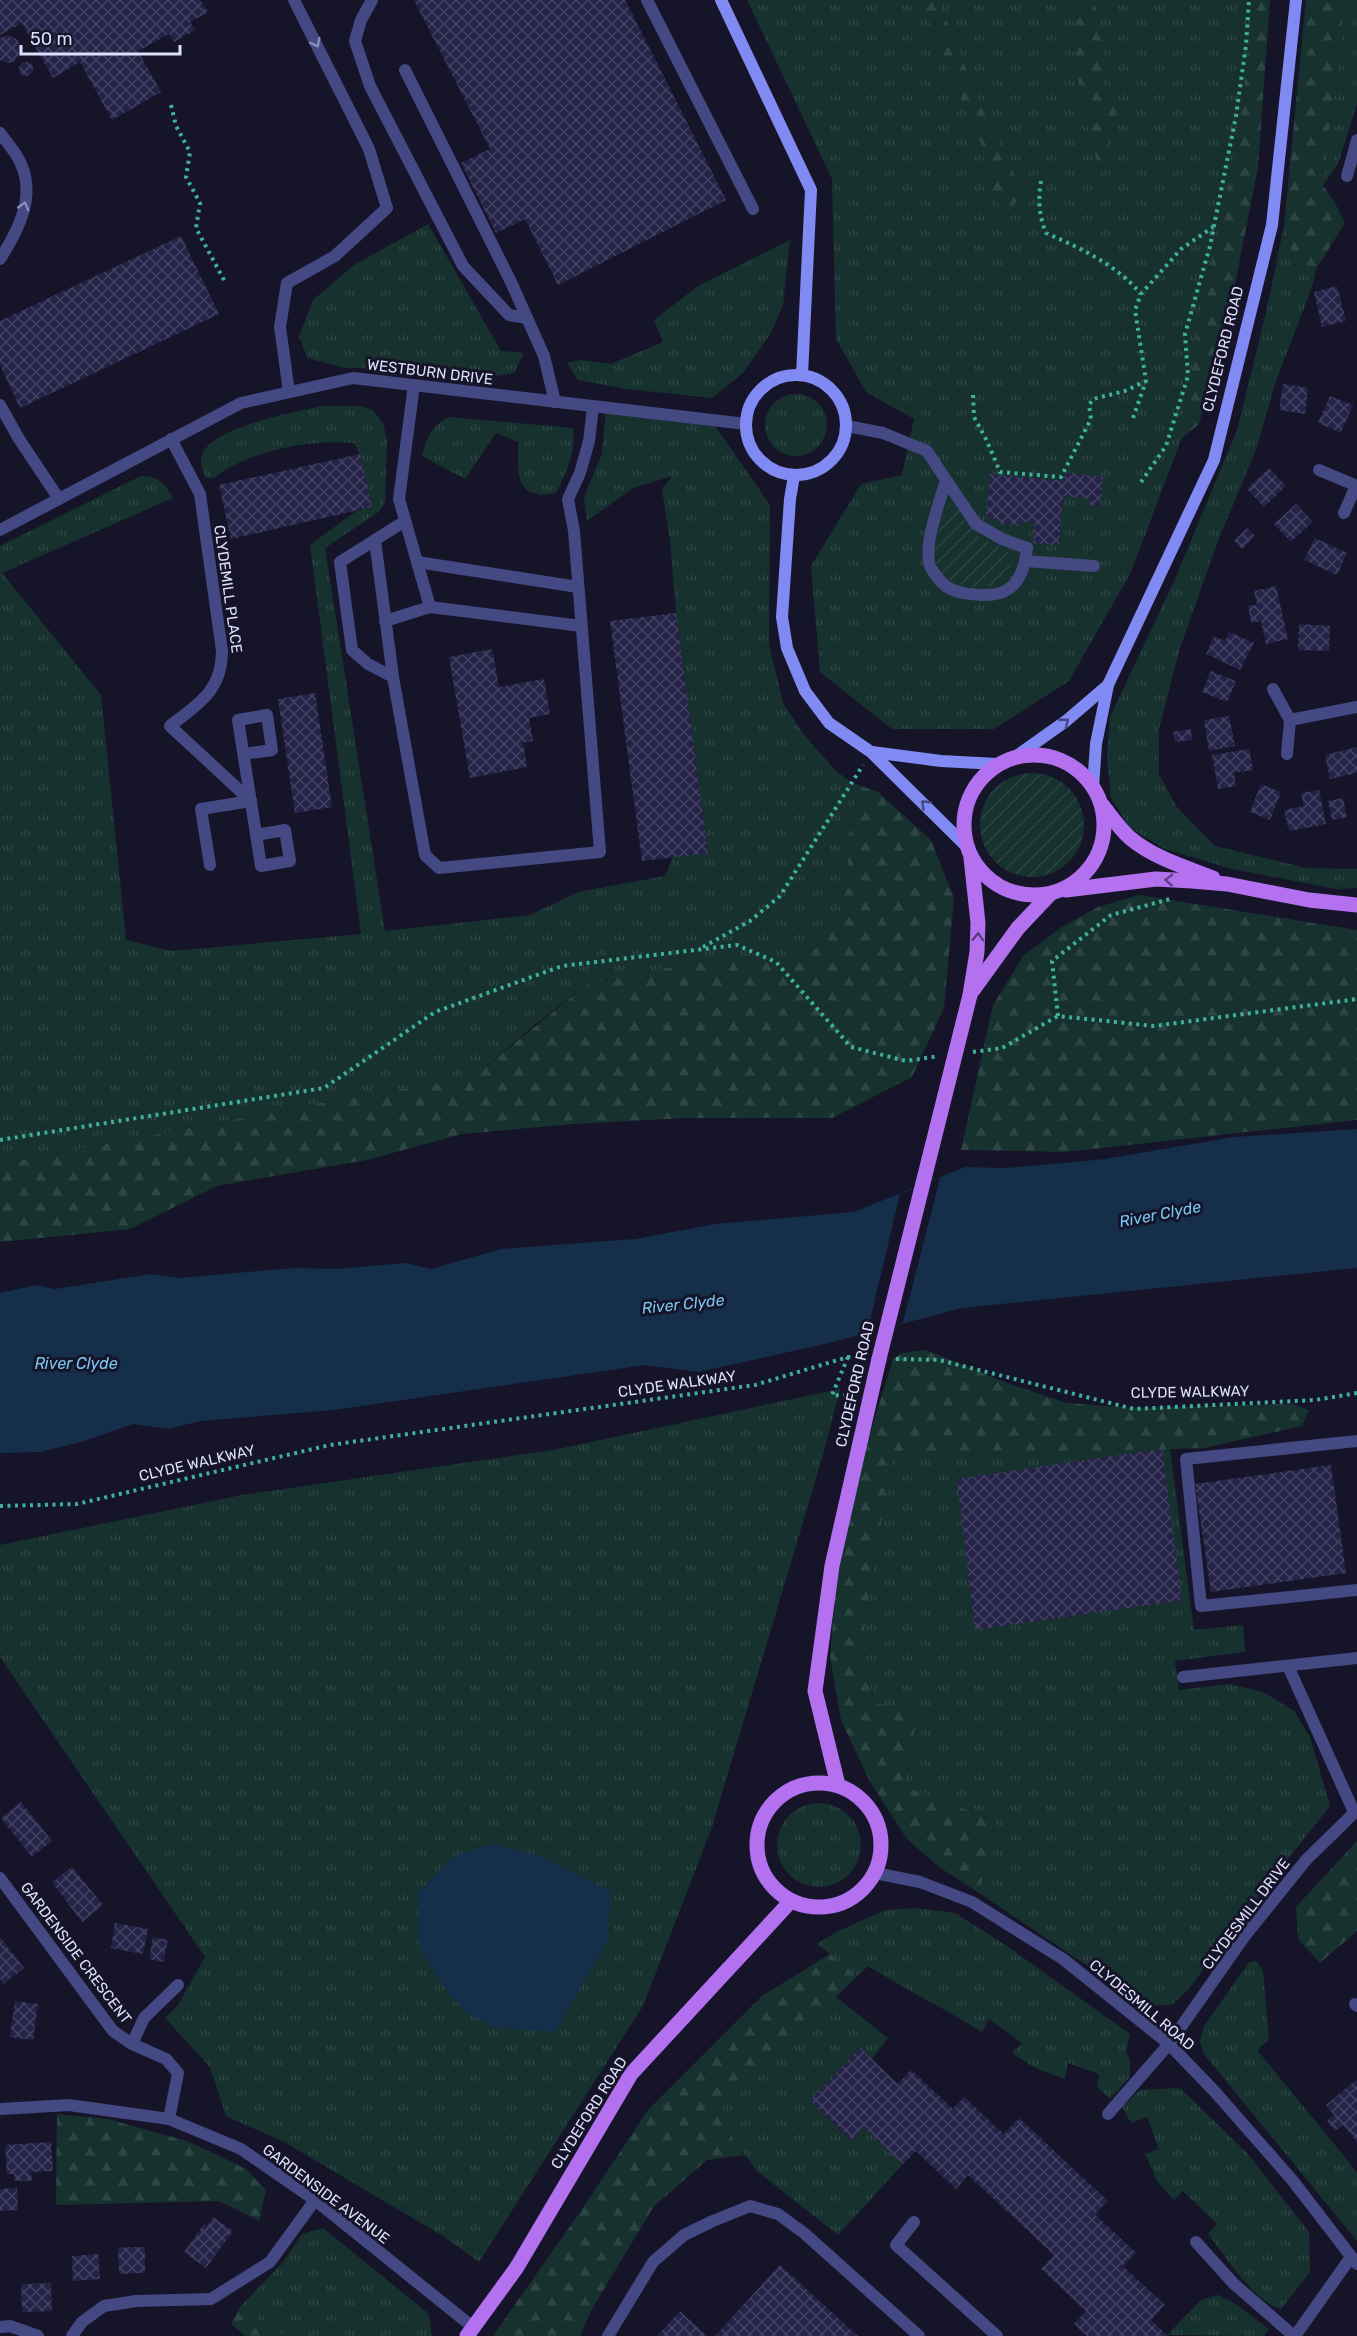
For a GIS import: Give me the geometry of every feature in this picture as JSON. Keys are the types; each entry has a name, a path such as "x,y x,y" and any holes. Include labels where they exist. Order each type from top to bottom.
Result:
{"main road":[{"path":"1056,892 1080,878 1095,860 1103,839 1104,815 1101,804 1084,774 1065,761 1042,754 1018,755 997,764 979,779 967,799 963,822 968,851 976,867 993,883 1015,893 1038,896 1156,879 1227,884 1309,900 1357,905"},
{"path":"1101,804 1129,837 1143,847 1162,858 1227,884"},
{"name":"CLYDEFORD ROAD","path":"838,1785 815,1691 832,1566 870,1398 970,995 977,952 978,923 968,851"},
{"name":"CLYDEFORD ROAD","path":"970,995 1018,927 1056,892"},
{"path":"817,1782 838,1785 857,1795 872,1811 880,1830 881,1852 875,1873 864,1888 848,1900 829,1907 810,1907 791,1901 774,1889 762,1872 756,1852 757,1831 765,1812 778,1796 797,1786 817,1782"},
{"name":"CLYDEFORD ROAD","path":"471,2332 517,2267 631,2074 791,1901"}],"street":[{"path":"289,392 280,327 287,283 335,256 387,208 369,149 294,0"},
{"path":"372,0 361,20 356,41 370,86 463,266 509,315 527,318"},
{"path":"647,0 753,209"},
{"path":"721,0 812,190 802,375"},
{"name":"CLYDEFORD ROAD","path":"1093,787 1096,744 1108,684 1214,460 1272,225 1296,0"},
{"path":"405,70 527,318 544,356 555,402"},
{"path":"0,134 21,162 28,184 26,204 12,241 0,259"},
{"path":"1347,176 1357,140"},
{"path":"802,375 816,379 829,387 839,398 845,412 847,426 844,442 836,457 824,468 810,474 794,476 778,473 759,459 748,439 746,424 749,408 757,393 770,382 785,376 802,375"},
{"name":"WESTBURN DRIVE","path":"0,530 242,403 353,378 746,424"},
{"path":"414,385 399,499 430,607"},
{"path":"0,405 4,418 59,499"},
{"path":"375,540 393,677 425,855 439,868 600,852 574,531 568,499 580,473 589,441 593,407"},
{"path":"847,426 882,433 927,451 976,524 1002,539 1027,548 1020,578 1005,591 981,597 946,587 930,566 930,536 946,480"},
{"name":"CLYDEMILL PLACE","path":"171,439 200,494 222,664 213,689 170,726 251,801"},
{"path":"1319,470 1356,486 1344,513"},
{"path":"794,476 790,499 782,617 788,648 805,691 829,723 871,752 968,851"},
{"path":"393,677 368,664 352,650 340,562 405,521"},
{"path":"1025,561 1094,566"},
{"path":"417,562 578,586"},
{"path":"385,621 430,607 581,626"},
{"name":"CLYDEFORD ROAD","path":"1018,755 1066,721 1108,684"},
{"path":"1273,689 1290,720 1287,754"},
{"path":"1290,720 1357,707"},
{"path":"871,752 941,761 997,764"},
{"path":"244,754 256,835"},
{"path":"210,865 201,809 251,801"},
{"path":"1357,1441 1185,1459 1201,1606 1357,1590"},
{"path":"1183,1677 1357,1658"},
{"path":"1288,1666 1356,1811"},
{"name":"CLYDESMILL DRIVE","path":"1108,2114 1169,2044 1251,1929 1306,1860 1356,1811"},
{"name":"CLYDESMILL ROAD","path":"875,1873 920,1882 972,1902 1063,1959 1169,2044 1216,2093 1293,2181 1354,2261"},
{"name":"GARDENSIDE CRESCENT","path":"0,1878 113,2031 132,2044 166,2060 178,2073 169,2119"},
{"name":"GARDENSIDE CRESCENT","path":"132,2044 144,2018 178,1985"},
{"name":"GARDENSIDE AVENUE","path":"0,2109 69,2105 169,2119 241,2149 315,2200 471,2332"},
{"path":"72,2336 82,2322 104,2306 136,2301 211,2299 270,2262 315,2200"},
{"path":"608,2336 653,2262 684,2235 750,2206 778,2214 804,2233 919,2336"},
{"path":"914,2222 896,2245 997,2336"},
{"path":"1196,2242 1234,2284 1294,2336 1354,2261"},
{"path":"0,2328 10,2326 38,2336"}],"path":[{"path":"1141,482 1166,446 1188,376 1185,334 1214,226 1236,116 1246,45 1249,0"},
{"path":"171,105 176,126 190,152 186,177 200,203 196,228 225,282"},
{"path":"1041,181 1038,197 1046,233 1074,245 1112,268 1132,283 1141,294"},
{"path":"1133,418 1146,381 1135,310 1141,294 1181,249 1214,226"},
{"path":"973,395 974,417 1000,472 1061,477 1091,419 1089,405 1093,399 1125,391 1146,381"},
{"path":"699,949 750,921 780,896 871,752"},
{"path":"1058,1016 1052,961 1111,915 1174,898"},
{"path":"0,1140 324,1088 435,1012 562,966 737,945 776,962 851,1047 906,1061 949,1055"},
{"path":"970,1052 1002,1048 1058,1016 1154,1026 1357,999"},
{"path":"848,1357 832,1395 870,1398"},
{"name":"CLYDE WALKWAY","path":"0,1506 77,1504 330,1444 755,1385 848,1357 939,1360 1134,1408 1315,1400 1357,1393"}],"green space":[{"path":"747,0 1261,0 1238,217 1192,411 1131,572 1069,681 994,729 892,729 820,672 811,566 861,484 902,475 914,419 866,392 836,339 832,179"},
{"path":"921,0 938,0 982,108 1022,191 1010,212 994,200 983,148 940,51"},
{"path":"1072,0 1094,0 1103,45 1104,84 1119,106 1099,168 1080,94"},
{"path":"1253,0 1270,0 1258,167 1231,305 1199,424 1181,439 1205,290 1239,140"},
{"path":"1306,0 1345,0 1323,185 1345,223 1316,269 1297,271 1284,225"},
{"path":"1345,0 1357,0 1357,104 1338,164 1323,185"},
{"path":"428,224 501,351 524,353 514,373 477,379 419,369 345,368 307,358 299,336 313,300 354,265"},
{"path":"1284,225 1297,271 1316,269 1312,287 1276,381 1256,450 1218,541 1180,648 1159,729 1159,774 1176,806 1215,846 1306,868 1357,869 1357,888 1336,889 1232,869 1165,849 1130,828 1111,798 1107,757 1110,717 1175,579 1237,430 1268,304"},
{"path":"790,240 783,305 771,333 743,373 712,398 627,389 578,380 567,363 581,360 611,364 663,342 654,320 698,286"},
{"path":"790,394 802,394 818,403 825,413 827,425 825,437 818,447 802,456 790,456 779,451 770,442 765,431 765,419 770,408 779,399"},
{"path":"322,406 360,406 373,410 383,423 387,441 385,501 380,511 325,548 385,931 530,915 578,892 665,876 673,857 708,852 662,489 672,476 633,488 587,521 584,497 602,454 606,408 711,420 770,505 769,644 783,703 804,735 836,771 852,783 855,807 841,916 820,947 802,958 709,959 586,985 473,1077 332,1101 0,1164 0,546 141,476 161,482 173,498 2,573 101,695 126,940 172,951 361,934 310,545 356,511 372,507 360,454 354,443 318,443 281,448 245,460 214,478 206,478 201,461 209,445 221,436 255,422"},
{"path":"449,417 573,428 570,462 556,493 532,493 526,489 519,474 518,442 496,433 465,479 422,456 431,433 438,424"},
{"path":"953,504 980,537 1006,549 1012,562 1005,577 995,584 975,588 965,587 947,578 936,562 934,548 940,527 947,507"},
{"path":"1032,773 1052,777 1061,782 1075,796 1080,805 1084,825 1080,845 1075,854 1061,868 1052,873 1032,877 1012,873 1003,868 989,854 984,845 980,825 984,805 989,796 1003,782 1012,777"},
{"path":"852,783 878,792 931,840 954,898 944,1008 912,1077 832,1118 686,1118 573,1124 462,1134 367,1160 217,1186 130,1229 0,1242 0,1164 332,1101 473,1077 586,985 709,959 802,957 820,946 841,916 855,807"},
{"path":"1139,895 1357,930 1357,1120 1065,1152 961,1150 993,1005 1023,956 1062,927 1098,907"},
{"path":"926,1350 1007,1383 1067,1403 1134,1408 1293,1404 1309,1410 1302,1426 1204,1448 892,1457 859,1662 878,1704 919,1707 904,1786 996,1821 979,1893 939,1867 906,1838 869,1780 841,1720 830,1656 836,1586 863,1456 893,1359 902,1353"},
{"path":"840,1389 823,1455 712,1827 643,2006 479,2262 443,2236 286,2143 226,2116 210,2067 165,2018 178,2005 205,1957 0,1657 0,1545 242,1495 553,1450"},
{"path":"1170,1449 1194,1630 1243,1625 1245,1652 1175,1661 1179,1690 1229,1684 1263,1692 1294,1711 1310,1737 1330,1806 1188,1990 1172,2005 1148,2006 1134,2001 1086,1965 979,1893 996,1821 904,1786 919,1708 878,1704 859,1662 892,1457"},
{"path":"819,1803 835,1806 854,1822 861,1845 858,1861 842,1880 819,1887 803,1884 784,1868 777,1845 780,1829 796,1810"},
{"path":"1357,1841 1357,1931 1320,1963 1298,1939 1296,1907"},
{"path":"916,1908 955,1913 1007,1946 1130,2034 1126,2051 1130,2060 1130,2077 1110,2099 1097,2087 1099,2074 1068,2063 1065,2079 1037,2069 1012,2053 1022,2043 989,2019 982,2032 868,1966 858,1976 817,1944 836,1932 886,1910"},
{"path":"830,1954 858,1976 714,2112 744,2155 707,2160 654,2206 592,2309 580,2336 493,2336 648,2110 762,1996"},
{"path":"1256,1961 1263,1970 1269,2040 1257,2050 1357,2172 1357,2241 1203,2053 1200,2041 1204,2026 1249,1962"},
{"path":"835,1996 888,2038 872,2059 860,2048 811,2102 851,2140 863,2127 903,2164 838,2235 757,2171 713,2113"},
{"path":"1180,2088 1247,2153 1309,2232 1310,2272 1281,2309 1260,2297 1232,2266 1208,2234 1217,2224 1183,2191 1174,2200 1157,2181 1145,2154 1159,2149 1147,2117 1131,2123 1122,2107 1140,2090"},
{"path":"57,2114 108,2119 190,2142 246,2169 266,2190 259,2221 219,2201 56,2205"},
{"path":"323,2228 429,2314 432,2336 284,2336 240,2307 283,2262 302,2234"},
{"path":"1218,2295 1234,2303 1269,2329 1264,2336 1167,2335 1201,2300"},
{"path":"240,2307 284,2336 245,2336 231,2324"}],"water":[{"name":"River Clyde","path":"1357,1129 1357,1268 962,1308 833,1342 699,1372 645,1365 334,1410 200,1421 169,1429 133,1424 81,1442 40,1452 0,1453 0,1293 36,1285 55,1289 151,1274 179,1278 295,1268 338,1269 405,1263 431,1269 501,1249 635,1239 715,1224 854,1212 965,1167 1005,1168 1055,1164 1105,1159 1234,1137"},
{"path":"490,1844 544,1857 611,1892 607,1942 555,2032 495,2028 464,2011 442,1984 418,1944 418,1893 453,1857"}],"pier":[{"path":"940,1178 903,1323 867,1333 900,1194"}],"building":[{"path":"0,0 200,0 208,12 190,22 195,30 174,42 169,34 138,51 161,92 112,120 80,62 53,78 22,23 0,35"},
{"path":"414,0 625,0 726,200 558,285 525,219 496,233 461,163 490,149"},
{"path":"7,35 18,40 21,51 15,61 9,63 0,60 0,38"},
{"path":"23,62 29,62 33,69 29,76 23,76 19,72 19,66"},
{"path":"181,236 219,314 20,408 0,365 0,321"},
{"path":"1337,286 1346,321 1322,327 1314,292"},
{"path":"1283,384 1308,388 1305,414 1279,410"},
{"path":"1330,396 1353,405 1341,433 1318,423"},
{"path":"360,454 372,507 231,539 219,485"},
{"path":"1269,468 1286,486 1264,507 1247,489"},
{"path":"1065,473 1103,477 1100,506 1090,505 1090,499 1063,496 1059,545 1033,543 1035,523 1021,521 1021,526 998,523 999,519 986,518 990,474 1064,481"},
{"path":"1296,504 1313,522 1291,542 1274,524"},
{"path":"1247,528 1255,536 1242,549 1234,541"},
{"path":"1315,538 1347,553 1337,575 1304,560"},
{"path":"1276,586 1288,639 1266,644 1261,621 1251,623 1248,606 1257,605 1254,591"},
{"path":"676,613 708,853 642,861 610,621"},
{"path":"1299,624 1330,626 1329,651 1298,650"},
{"path":"1229,632 1254,643 1240,670 1206,654 1214,636 1225,641"},
{"path":"492,649 499,687 544,679 550,714 529,718 533,741 523,743 527,767 470,778 449,657"},
{"path":"1211,671 1236,681 1227,702 1202,692"},
{"path":"315,693 332,807 295,813 278,699"},
{"path":"1229,716 1235,746 1209,751 1204,720"},
{"path":"1191,729 1192,740 1175,742 1173,732"},
{"path":"1357,747 1357,773 1330,779 1325,755"},
{"path":"1249,749 1253,770 1234,773 1236,786 1218,789 1212,755"},
{"path":"1261,784 1281,792 1270,820 1250,812"},
{"path":"1319,790 1326,824 1289,831 1284,810 1304,806 1301,793"},
{"path":"1343,798 1347,817 1332,820 1328,801"},
{"path":"1162,1449 1182,1600 975,1630 957,1479"},
{"path":"1331,1465 1346,1573 1211,1592 1195,1484"},
{"path":"21,1802 52,1841 32,1857 1,1818"},
{"path":"72,1867 103,1905 82,1922 52,1882"},
{"path":"115,1923 148,1929 143,1954 111,1948"},
{"path":"0,1937 24,1968 4,1984 0,1979"},
{"path":"153,1937 168,1940 163,1962 149,1959"},
{"path":"15,2001 38,2004 33,2040 10,2037"},
{"path":"860,2048 898,2084 911,2070 953,2109 964,2097 1004,2134 1019,2118 1108,2201 1095,2214 1136,2253 1123,2266 1165,2305 1151,2320 1168,2336 1087,2336 1074,2324 1086,2311 1041,2269 1054,2255 968,2175 956,2189 916,2151 903,2164 863,2127 852,2140 810,2101"},
{"path":"1357,2079 1357,2142 1343,2125 1335,2131 1327,2121 1334,2115 1326,2105"},
{"path":"51,2142 53,2171 31,2172 32,2181 15,2181 14,2174 7,2174 5,2145"},
{"path":"17,2188 18,2210 0,2211 0,2189"},
{"path":"213,2217 233,2231 206,2268 184,2252 204,2224 207,2226"},
{"path":"145,2247 145,2273 119,2274 118,2248"},
{"path":"98,2254 100,2279 73,2281 72,2256"},
{"path":"780,2265 858,2336 715,2336"},
{"path":"51,2283 52,2311 22,2312 21,2284"},
{"path":"680,2311 707,2336 657,2336"}]}
